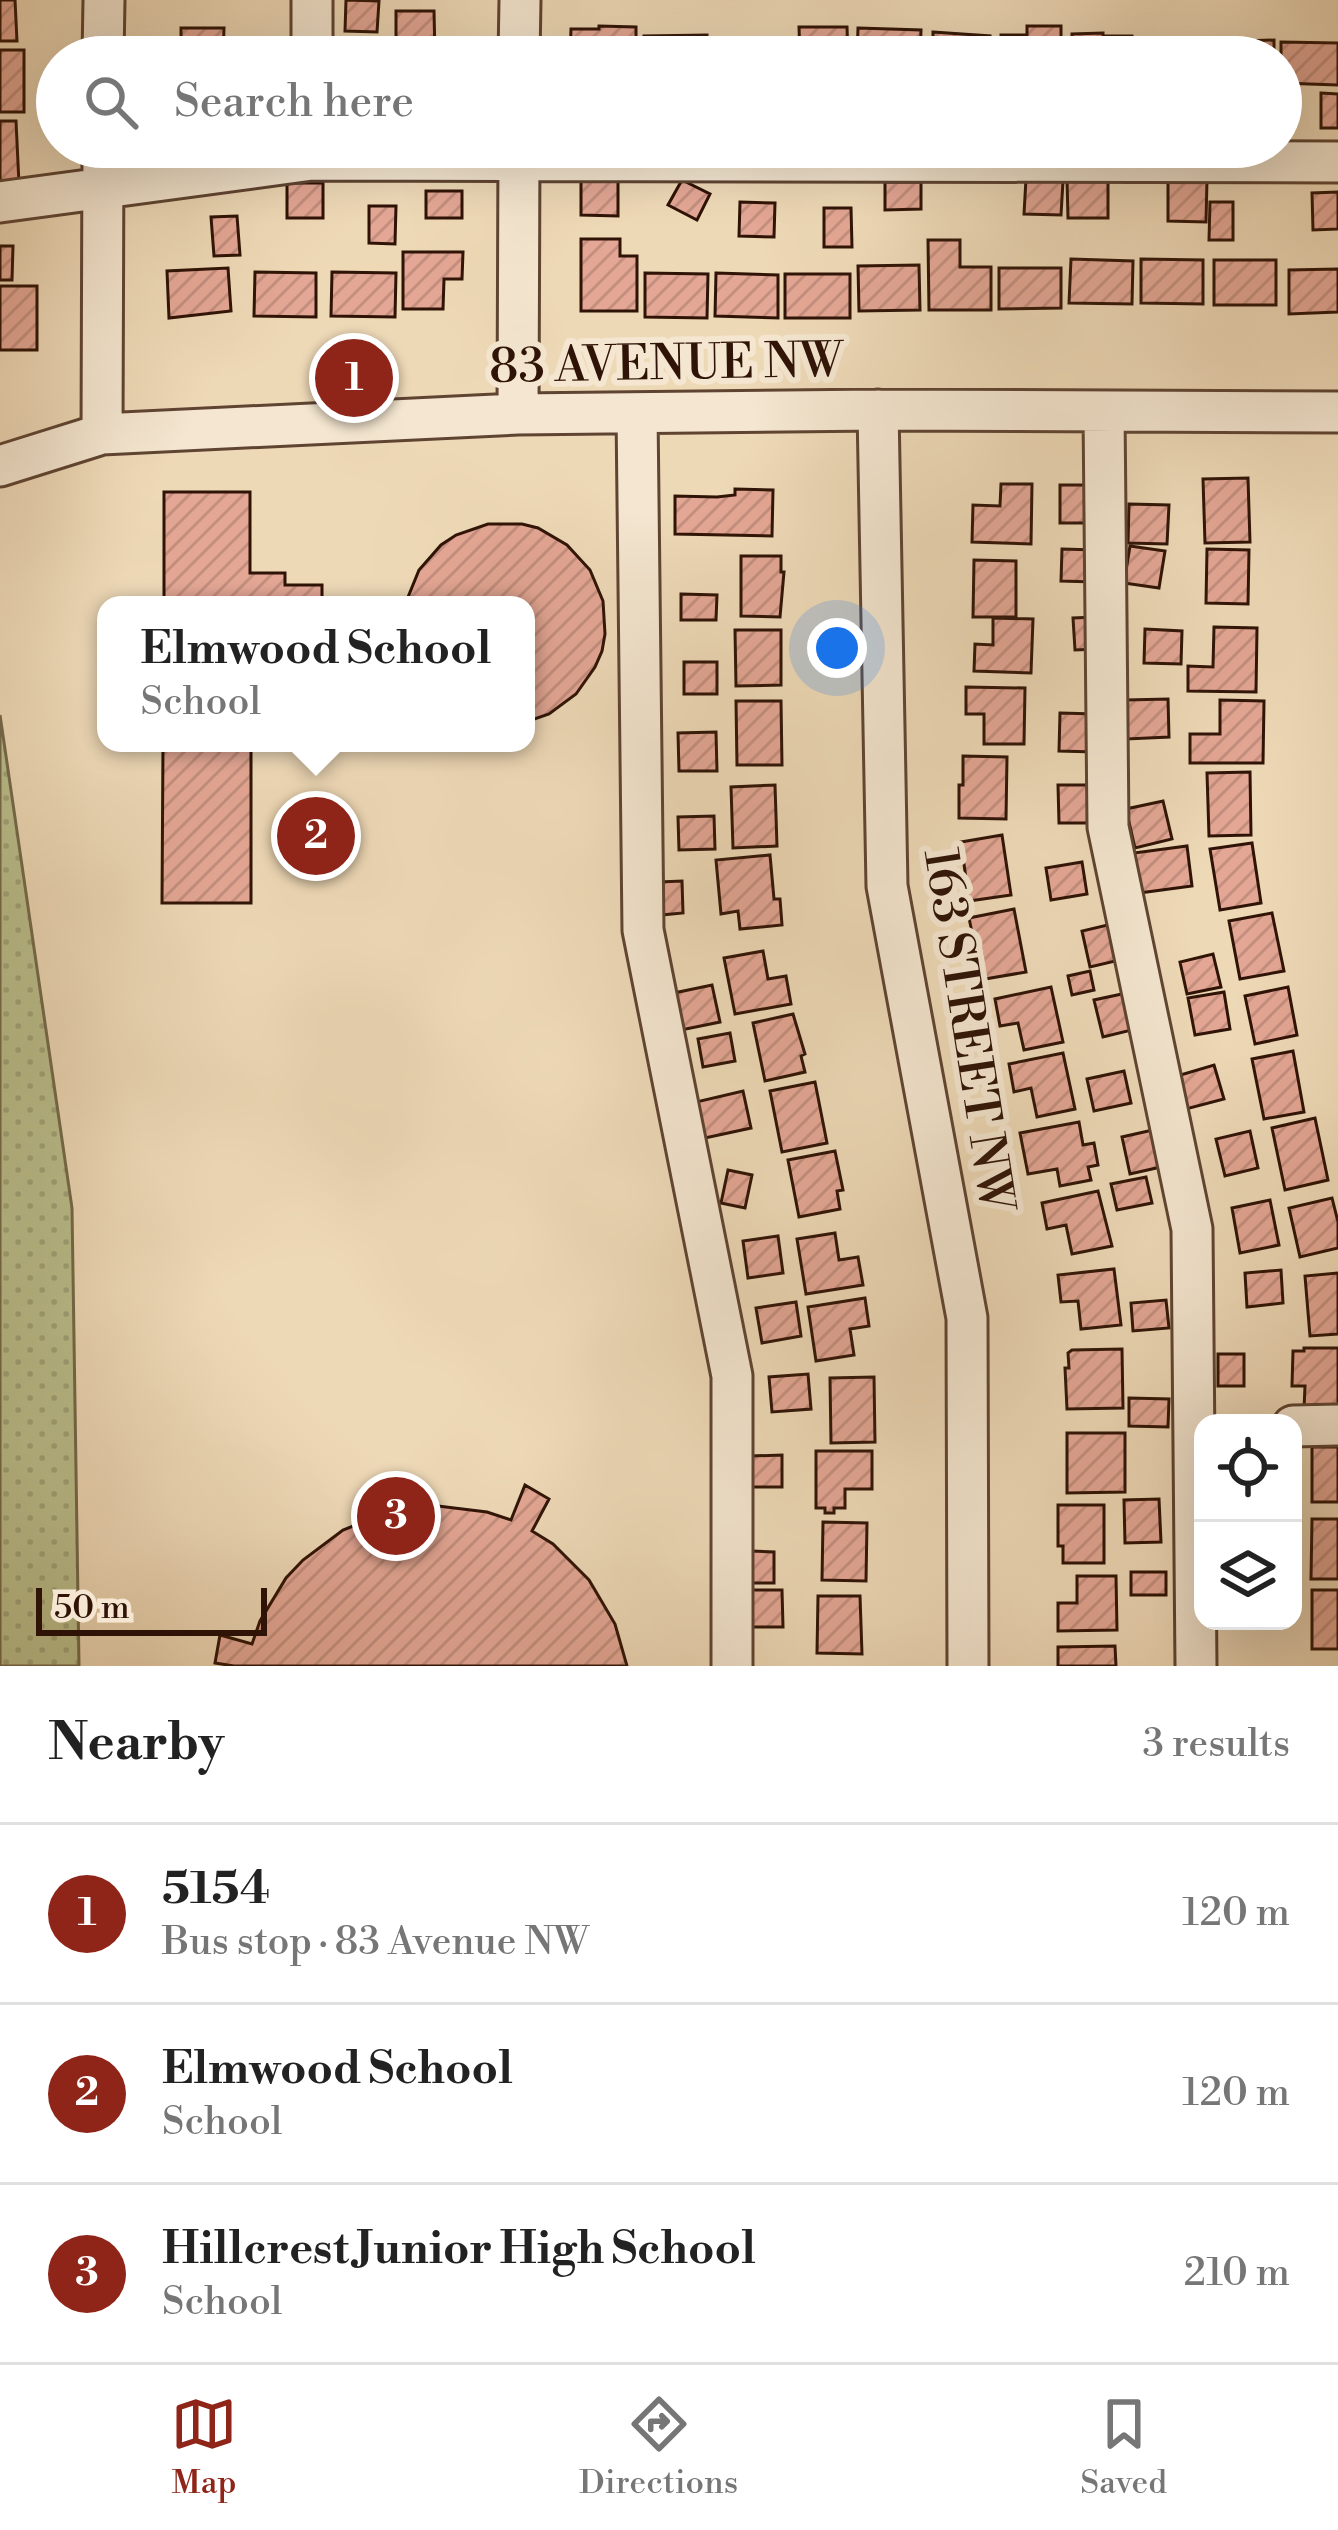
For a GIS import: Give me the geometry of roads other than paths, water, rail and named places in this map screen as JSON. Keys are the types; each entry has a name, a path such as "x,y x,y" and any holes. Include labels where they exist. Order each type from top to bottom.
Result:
{"street":[{"path":"104,0 104,36"},
{"path":"312,0 312,36"},
{"path":"519,36 520,0"},
{"path":"1302,162 1338,162"},
{"path":"103,168 103,434"},
{"path":"0,202 222,168"},
{"path":"518,414 519,168"},
{"name":"163 STREET NW","path":"878,410 887,886 967,1318 968,1666"},
{"path":"1104,411 1108,827 1192,1229 1198,1414"},
{"path":"637,412 643,930 731,1376 732,1666"},
{"name":"83 AVENUE NW","path":"0,466 103,434 518,414 1338,412"},
{"path":"1302,1426 1338,1425"},
{"path":"1196,1666 1197,1522"}],"place":[{"name":"5154","path":"354,378"},
{"name":"Elmwood School","path":"316,836"},
{"name":"Hillcrest Junior High School","path":"396,1516"}]}
